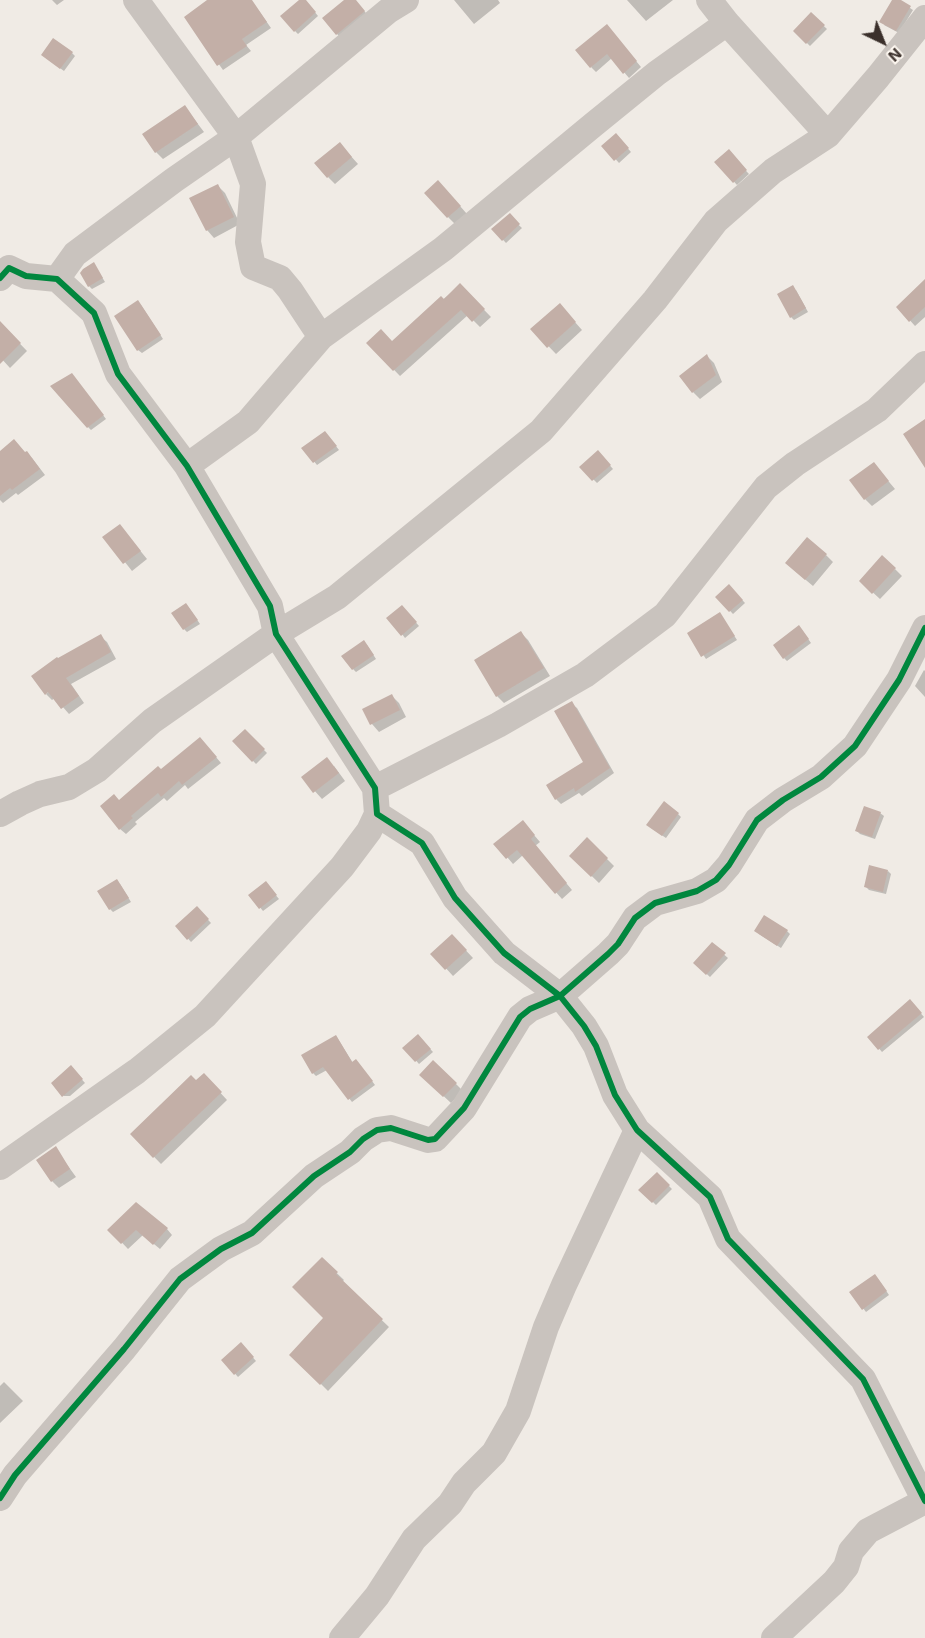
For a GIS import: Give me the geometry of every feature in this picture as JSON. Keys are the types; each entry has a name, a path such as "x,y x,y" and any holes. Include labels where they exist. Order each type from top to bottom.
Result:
{"street":[{"path":"135,0 236,137 253,184 248,242 253,267 280,278 321,337"},
{"path":"709,0 828,135"},
{"path":"57,279 75,254 236,137 392,4"},
{"path":"0,814 40,794 69,787 97,770 152,721 276,634 337,597 541,431 655,300 716,221 773,171 828,135 925,18"},
{"path":"187,466 248,422 321,337 443,249 657,73 727,23"},
{"path":"0,1167 138,1071 205,1016 342,867 369,831 376,814 375,788 276,634 270,606 187,466 118,374 94,314 57,279 26,276 3,266"},
{"path":"375,788 498,725 585,675 665,615 766,487 795,464 877,410 925,364"},
{"path":"0,1498 8,1466 124,1349 180,1279 222,1249 252,1233 314,1176 350,1152 363,1139 377,1130 391,1128 428,1140 435,1139 464,1108 520,1017 530,1009 560,996 613,949 635,918 655,903 697,891 716,880 729,865 757,820 783,800 821,777 855,746 899,680 925,628"},
{"path":"376,814 422,843 455,898 504,953 560,996 584,1026 596,1046 615,1095 637,1130 710,1197 728,1239 863,1379 925,1501 868,1531 851,1551 846,1567 834,1582 774,1638"},
{"path":"342,1638 377,1596 414,1539 450,1504 464,1483 494,1453 518,1411 546,1326 637,1130"}],"building":[{"path":"207,0 252,0 267,22 242,39 247,46 217,66 184,17"},
{"path":"299,0 306,0 316,12 294,32 280,16"},
{"path":"344,0 356,0 365,11 336,35 322,18"},
{"path":"892,0 901,0 911,6 896,31 879,22"},
{"path":"811,12 825,25 806,44 793,31"},
{"path":"607,24 637,61 623,74 607,54 590,68 575,50"},
{"path":"53,38 73,52 60,69 41,55"},
{"path":"185,105 198,124 155,153 142,134"},
{"path":"616,133 629,148 614,161 601,146"},
{"path":"340,142 352,157 327,178 314,163"},
{"path":"729,149 747,170 733,183 714,162"},
{"path":"438,180 461,206 447,218 424,193"},
{"path":"218,184 234,217 206,231 189,198"},
{"path":"510,213 520,224 502,241 491,229"},
{"path":"94,262 103,278 88,287 80,273"},
{"path":"925,279 925,307 909,322 896,307"},
{"path":"460,283 485,309 472,322 461,310 393,371 366,343 381,329 392,341 441,296 444,299"},
{"path":"793,285 806,308 790,318 777,294"},
{"path":"138,300 161,335 137,351 114,316"},
{"path":"560,303 576,322 547,348 530,329"},
{"path":"0,321 21,343 0,364"},
{"path":"707,354 716,375 692,393 679,376"},
{"path":"72,373 104,415 87,428 50,386"},
{"path":"925,419 925,468 903,434"},
{"path":"325,431 337,446 313,463 301,448"},
{"path":"14,439 25,452 27,451 40,469 0,496 0,451"},
{"path":"598,450 611,465 592,481 579,467"},
{"path":"874,462 889,481 864,500 849,480"},
{"path":"120,524 141,551 123,564 102,537"},
{"path":"807,537 827,554 805,580 785,563"},
{"path":"882,555 896,568 872,594 859,581"},
{"path":"729,584 743,600 729,612 715,597"},
{"path":"186,603 198,620 183,630 171,613"},
{"path":"402,605 417,622 401,636 386,618"},
{"path":"720,612 735,636 701,657 687,633"},
{"path":"799,625 809,639 783,659 773,645"},
{"path":"521,631 544,668 496,697 474,660"},
{"path":"101,634 111,652 66,678 79,696 61,709 48,692 45,695 31,676 57,657"},
{"path":"364,640 374,655 352,670 341,656"},
{"path":"392,694 400,710 370,725 362,709"},
{"path":"572,701 610,768 575,792 574,788 555,800 546,785 583,762 554,711"},
{"path":"245,729 265,749 252,762 232,741"},
{"path":"200,737 217,757 182,785 179,781 161,797 158,793 131,816 133,818 119,830 100,806 114,794 119,800 158,766 161,769"},
{"path":"327,757 339,773 313,793 301,777"},
{"path":"664,801 679,813 662,836 646,825"},
{"path":"864,806 881,812 872,837 855,831"},
{"path":"523,820 535,835 531,839 567,883 555,894 517,850 506,859 493,844"},
{"path":"587,837 608,858 591,877 569,856"},
{"path":"869,865 888,870 883,892 864,887"},
{"path":"117,879 129,898 109,910 97,891"},
{"path":"266,881 277,895 259,909 248,895"},
{"path":"197,906 209,919 187,940 175,926"},
{"path":"764,915 788,930 777,946 754,931"},
{"path":"452,934 467,950 445,970 430,954"},
{"path":"712,942 726,953 706,975 693,963"},
{"path":"910,999 922,1013 878,1050 867,1037"},
{"path":"418,1034 431,1049 415,1062 402,1048"},
{"path":"336,1035 352,1062 356,1059 373,1081 348,1100 323,1067 312,1074 301,1055"},
{"path":"433,1060 457,1083 443,1097 419,1075"},
{"path":"71,1065 83,1079 62,1097 51,1083"},
{"path":"204,1073 222,1092 153,1158 130,1134 191,1075 196,1080"},
{"path":"56,1146 70,1169 51,1182 36,1160"},
{"path":"657,1172 670,1185 652,1203 638,1190"},
{"path":"136,1202 168,1228 153,1245 136,1230 121,1244 107,1230"},
{"path":"322,1257 338,1272 336,1274 383,1319 320,1385 289,1355 323,1318 292,1287"},
{"path":"875,1274 887,1291 862,1310 849,1292"},
{"path":"241,1342 254,1357 234,1375 221,1360"}],"cycle path":[{"path":"0,278 9,268 26,276 57,279 94,313 118,374 187,466 270,606 276,634 375,788 377,814 422,843 455,898 504,953 560,996 584,1026 596,1046 615,1095 637,1130 710,1197 728,1239 863,1379 925,1501"},
{"path":"0,1498 15,1475 124,1349 180,1279 221,1249 252,1233 314,1176 350,1152 363,1139 377,1130 391,1128 428,1140 435,1139 464,1108 520,1017 530,1009 560,996 608,954 618,944 635,918 655,903 697,891 716,880 729,865 757,820 783,800 821,777 855,746 899,680 925,628"}]}
